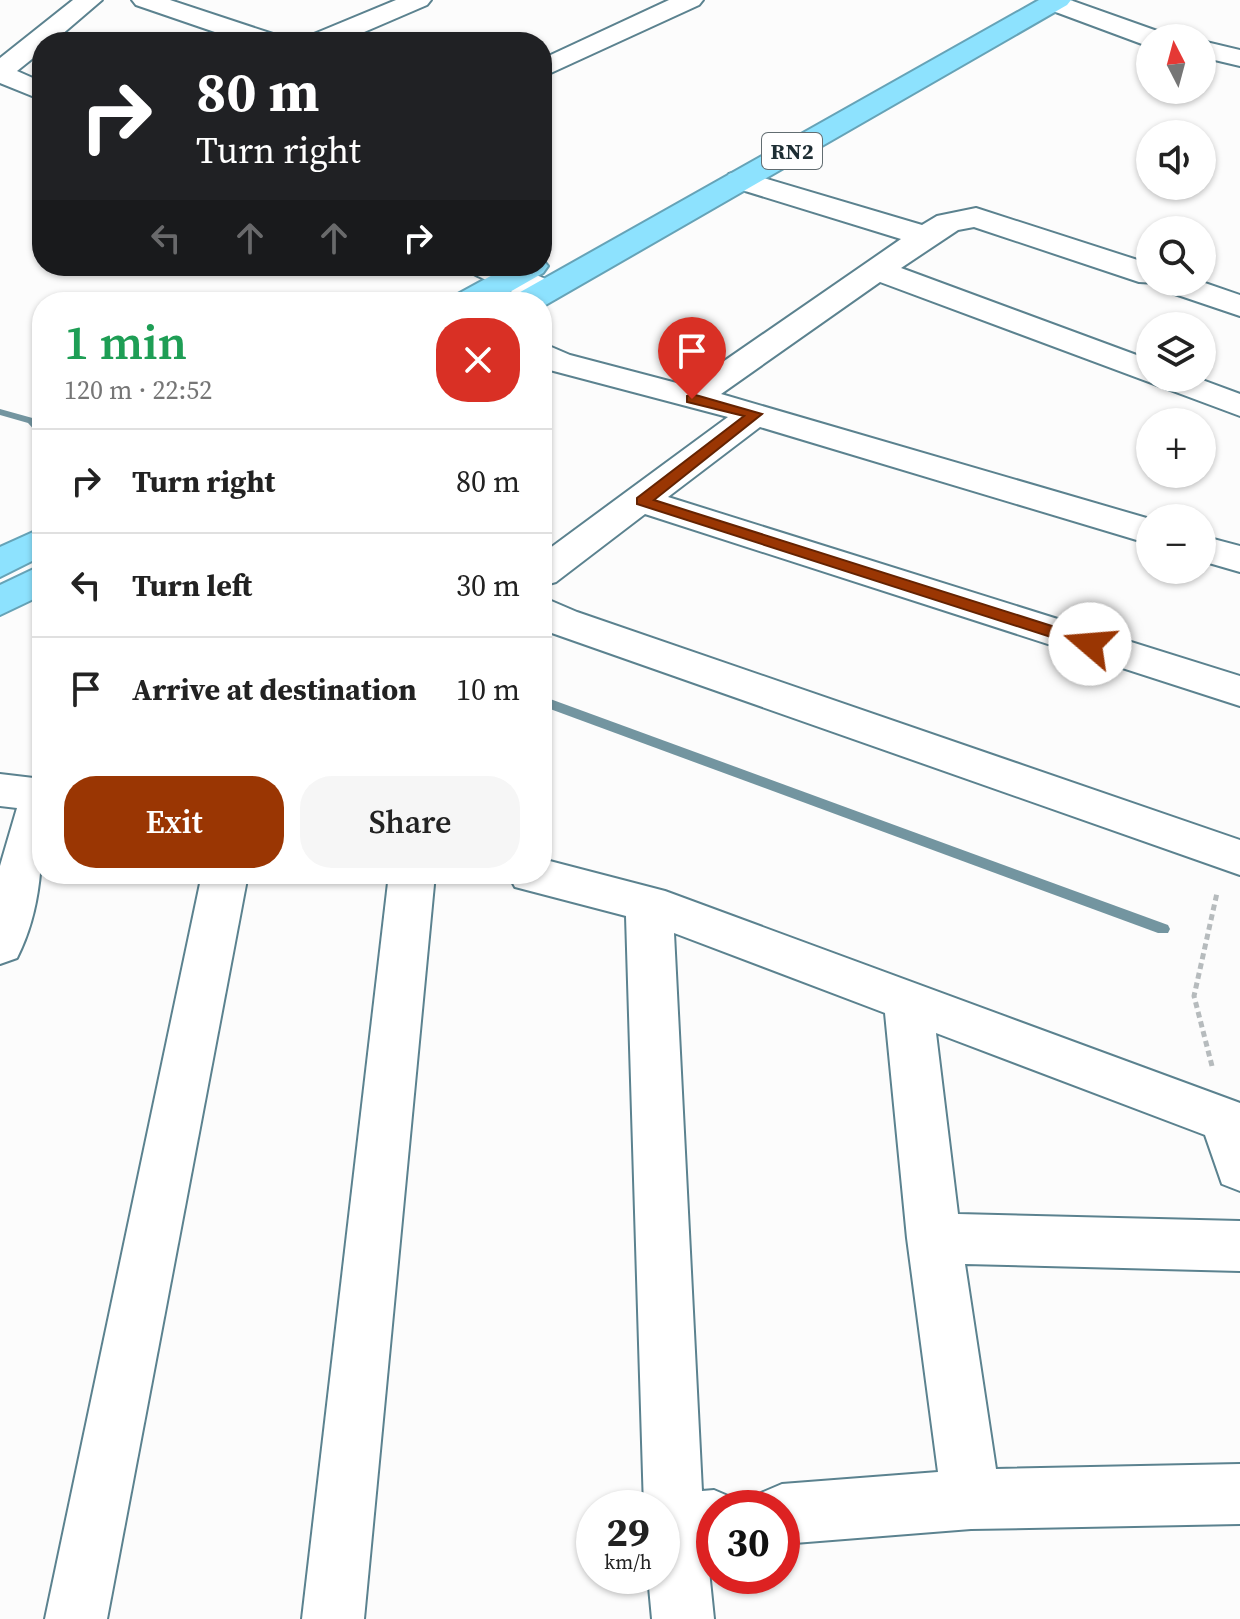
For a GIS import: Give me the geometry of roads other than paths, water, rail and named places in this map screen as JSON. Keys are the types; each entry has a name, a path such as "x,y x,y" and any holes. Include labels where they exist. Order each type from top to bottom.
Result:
{"highway":[{"name":"RN2","path":"638,207 1009,0"},
{"name":"RN2","path":"552,263 740,180 1056,1"},
{"name":"RN2","path":"489,292 524,276"},
{"path":"0,564 32,546"},
{"path":"0,602 32,584"}],"street":[{"path":"49,32 89,0"},
{"path":"145,0 240,32"},
{"path":"342,32 418,0"},
{"path":"552,64 690,0"},
{"path":"1056,1 1136,32"},
{"path":"1219,53 1240,31"},
{"path":"32,46 0,72 32,87"},
{"path":"740,180 925,236"},
{"path":"692,399 948,223 976,217 1136,270"},
{"path":"878,270 1136,367"},
{"path":"1211,296 1240,306"},
{"path":"552,359 755,414 1136,528"},
{"path":"1203,392 1240,406"},
{"path":"552,566 755,414"},
{"path":"642,501 1240,691"},
{"path":"1216,552 1240,559"},
{"path":"552,616 1240,858"},
{"path":"0,790 32,795"},
{"path":"0,945 32,831"},
{"path":"552,879 649,904 908,1002 1235,1138"},
{"path":"76,1619 223,884"},
{"path":"333,1619 411,884"},
{"path":"649,904 694,1521 683,1619"},
{"path":"908,1002 934,1238 971,1499"},
{"path":"934,1238 1240,1246"},
{"path":"800,1513 971,1499 1240,1494"}],"waterway":[{"path":"0,412 32,421"},
{"path":"552,705 1163,929"}]}
